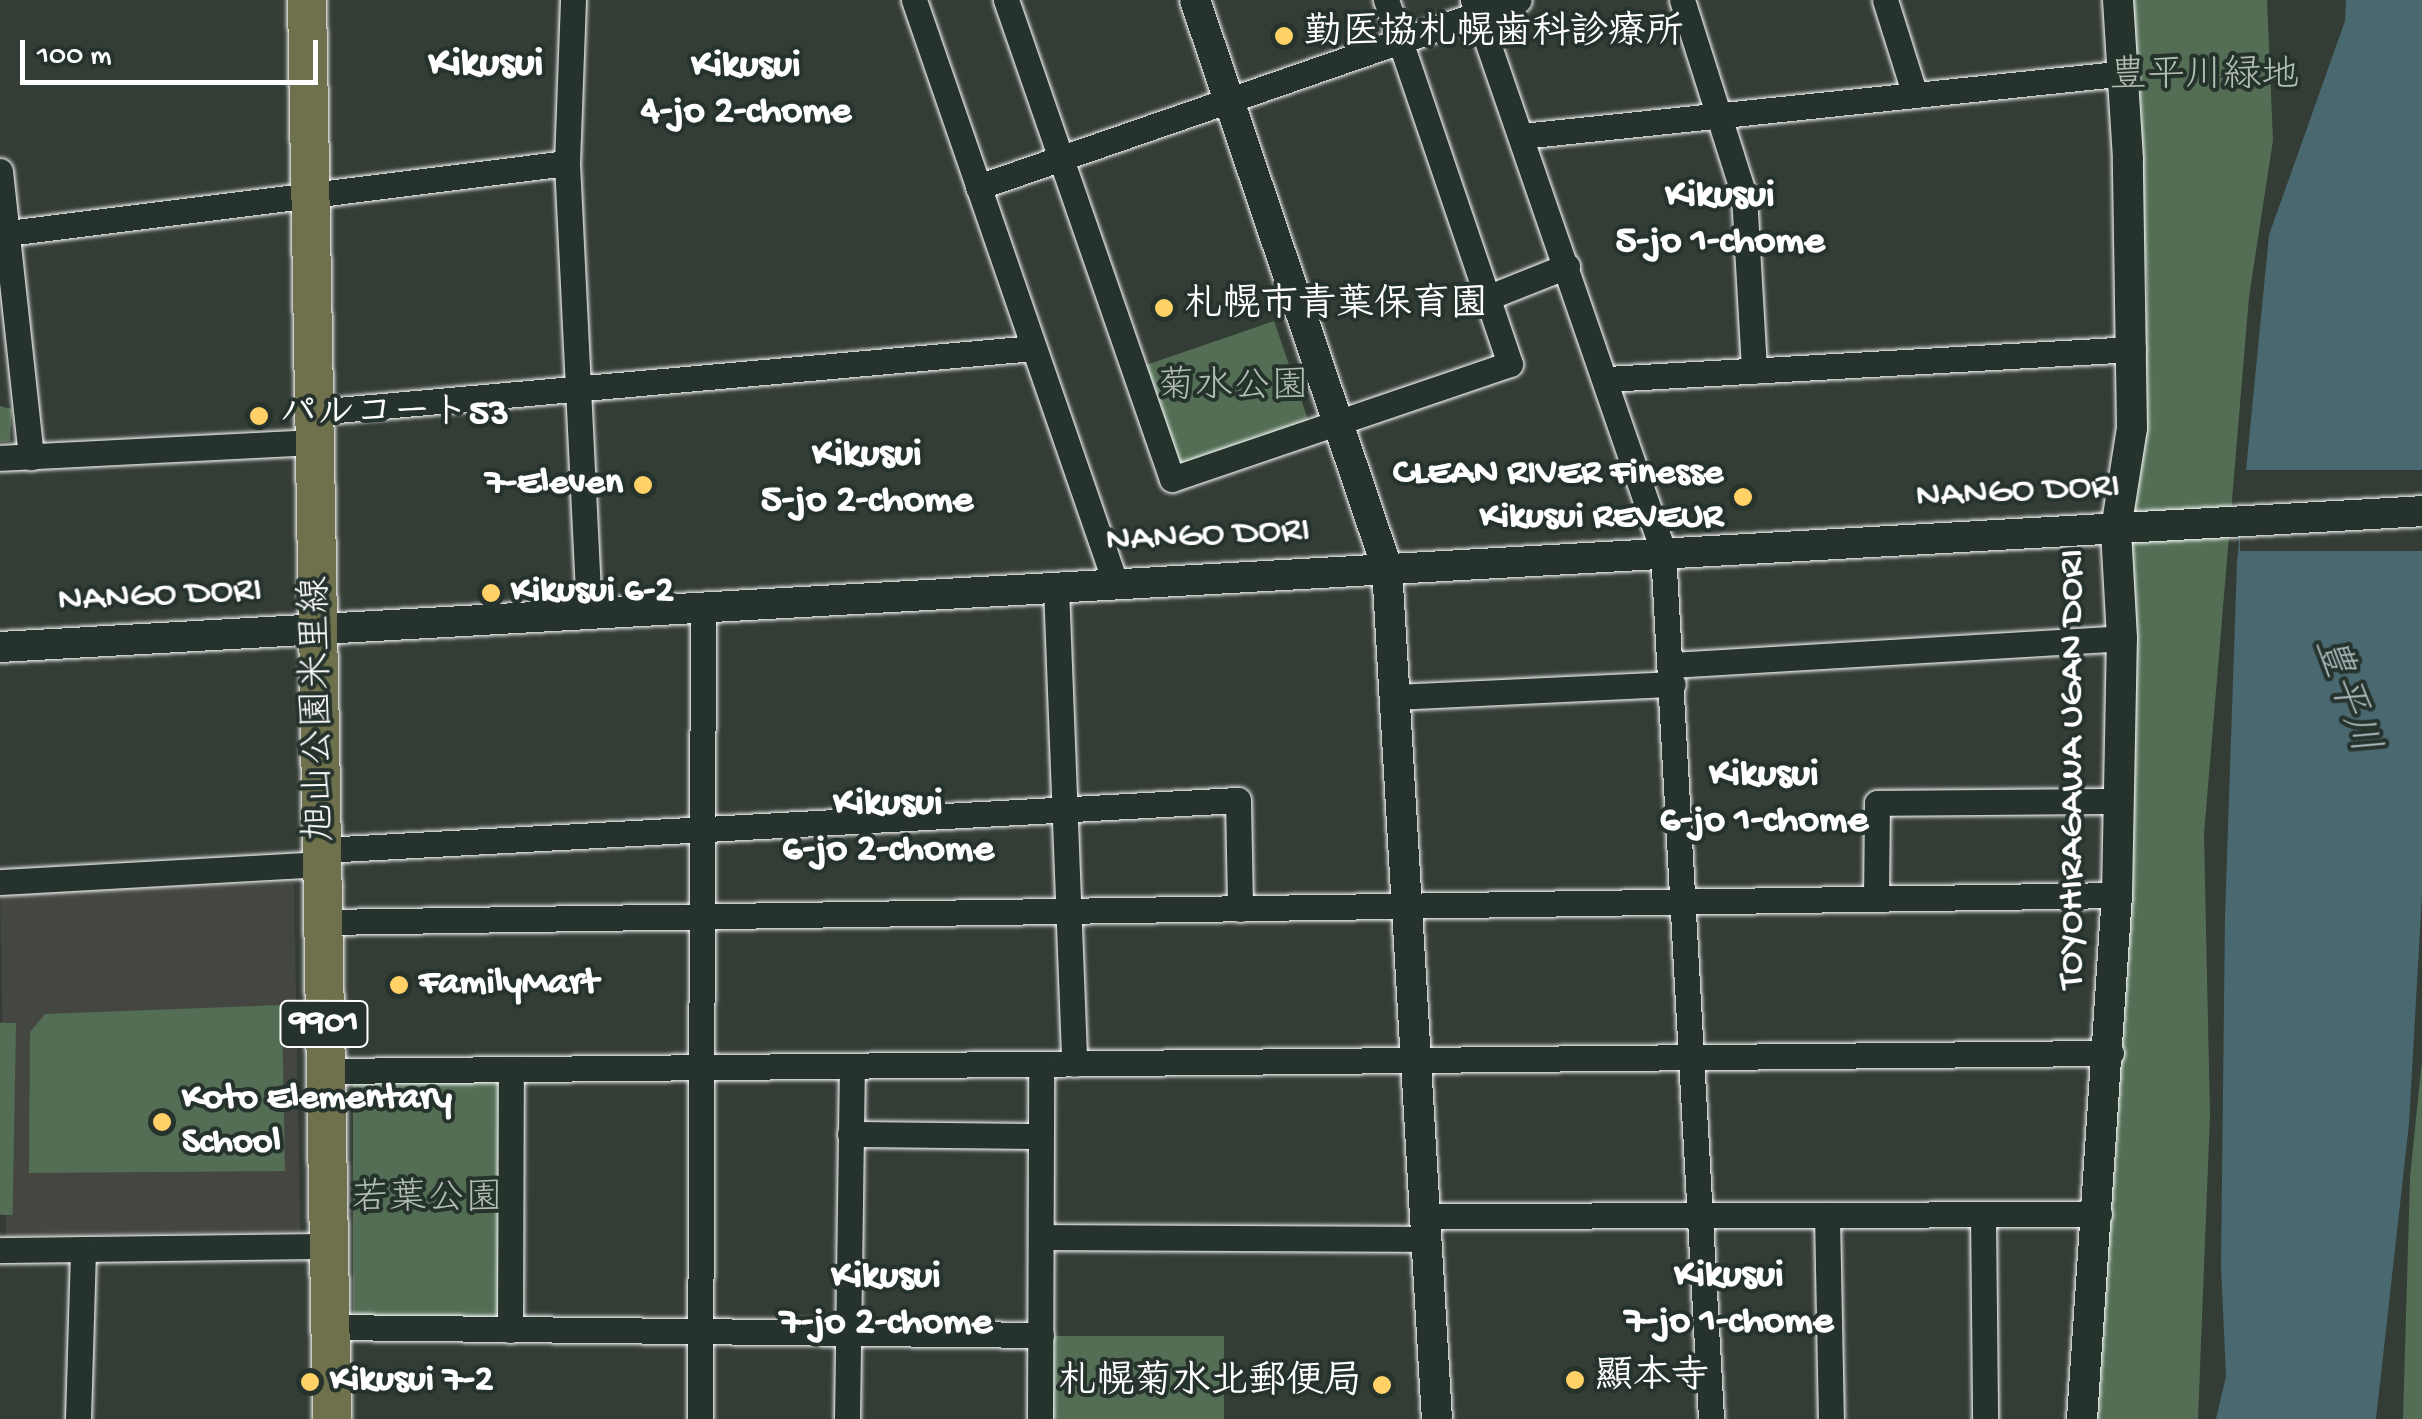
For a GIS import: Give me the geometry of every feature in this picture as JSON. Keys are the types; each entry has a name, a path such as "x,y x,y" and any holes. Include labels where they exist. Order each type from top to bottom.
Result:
{"main road":[{"name":"旭山公園米里線","path":"308,0 326,1246 332,1419"}],"street":[{"path":"573,0 566,163 589,614"},
{"path":"914,0 1115,582"},
{"path":"1006,0 1172,479 1341,426 1510,364 1386,0"},
{"path":"1195,0 1387,568 1437,1419"},
{"path":"978,187 1400,41 1475,7 1519,0"},
{"path":"1682,0 1744,196 1754,371"},
{"path":"1885,0 1914,92"},
{"name":"TOYOHIRAGAWA UGAN DORI","path":"2082,1419 2111,1053 2132,428 2126,73 2118,0"},
{"path":"1475,7 1607,379 1663,551 1711,1419"},
{"path":"1522,136 1914,92 2126,73"},
{"path":"3,234 566,163"},
{"path":"0,171 3,234 31,457"},
{"path":"1489,296 1567,266"},
{"path":"0,458 316,427 576,390 1033,348"},
{"path":"1607,379 2133,349"},
{"name":"NANGO DORI","path":"0,647 2422,511"},
{"path":"1056,587 1074,1064"},
{"path":"700,1419 703,607"},
{"path":"1396,696 2122,638"},
{"path":"0,882 701,828 1238,800 1240,909"},
{"path":"1876,899 1877,803 2120,801"},
{"path":"323,922 2117,895"},
{"path":"325,1071 2111,1053"},
{"path":"1040,1419 1042,1064"},
{"path":"847,1419 852,1066"},
{"path":"510,1330 512,1070"},
{"path":"850,1134 1041,1136"},
{"path":"1041,1238 1426,1227 1699,1214 2099,1214"},
{"path":"1982,1214 1985,1419"},
{"path":"1827,1215 1831,1419"},
{"path":"0,1250 326,1246"},
{"path":"78,1419 83,1249"},
{"path":"328,1327 1041,1335"}],"shaded area":[{"name":"Koto Elementary School","path":"294,883 300,1231 6,1236 0,888"}],"green space":[{"name":"豊平川緑地","path":"2130,0 2267,0 2273,140 2249,297 2204,834 2210,1115 2198,1419 2094,1419 2116,1143 2132,484 2144,403 2147,286"},
{"name":"菊水公園","path":"1274,321 1309,421 1179,466 1144,366"},
{"path":"0,406 12,409 10,441 0,442"},
{"path":"282,1005 285,1171 29,1173 30,1032 45,1014"},
{"path":"0,1023 16,1023 13,1215 0,1215"},
{"path":"2422,1060 2422,1419 2403,1419 2410,1177"},
{"name":"若葉公園","path":"353,1082 499,1082 499,1319 353,1319"},
{"path":"1053,1336 1224,1336 1224,1419 1053,1419"}],"water":[{"name":"豊平川","path":"2346,0 2422,0 2422,895 2409,1124 2376,1419 2216,1419 2226,1376 2221,1266 2225,915 2237,562 2269,235 2345,21"}],"pier":[{"path":"2240,470 2422,470 2422,551 2240,551"}],"place":[{"name":"勤医協札幌歯科診療所","path":"1284,36"},
{"name":"札幌市青葉保育園","path":"1164,308"},
{"name":"パルコート53","path":"259,416"},
{"name":"7-Eleven","path":"643,485"},
{"name":"CLEAN RIVER Finesse Kikusui REVEUR","path":"1743,497"},
{"name":"Kikusui 6-2","path":"491,593"},
{"name":"FamilyMart","path":"399,985"},
{"name":"Koto Elementary School","path":"162,1122"},
{"name":"顯本寺","path":"1575,1380"},
{"name":"Kikusui 7-2","path":"310,1382"},
{"name":"札幌菊水北郵便局","path":"1382,1385"}],"district":[{"name":"Kikusui","path":"486,66"},
{"name":"Kikusui 4-jo 2-chome","path":"746,90"},
{"name":"Kikusui 5-jo 1-chome","path":"1720,220"},
{"name":"Kikusui 5-jo 2-chome","path":"867,479"},
{"name":"Kikusui 6-jo 1-chome","path":"1764,799"},
{"name":"Kikusui 6-jo 2-chome","path":"888,828"},
{"name":"Kikusui 7-jo 1-chome","path":"1729,1300"},
{"name":"Kikusui 7-jo 2-chome","path":"886,1301"}]}
